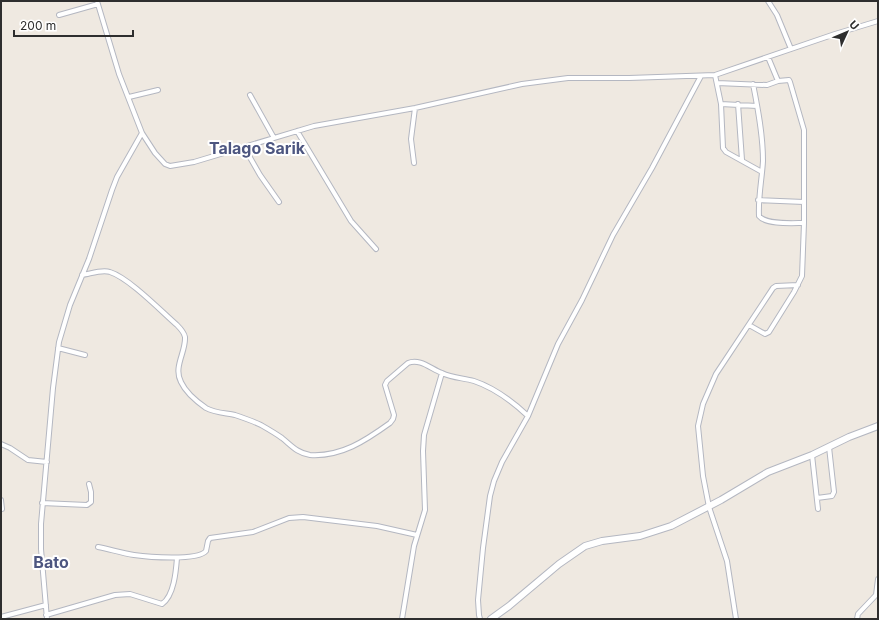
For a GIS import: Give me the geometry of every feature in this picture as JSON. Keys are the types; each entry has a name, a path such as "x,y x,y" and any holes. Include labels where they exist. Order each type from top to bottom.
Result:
{"street":[{"path":"768,1 777,15 791,49"},
{"path":"59,15 97,3 119,74 142,133 164,164 170,166 194,162 297,131 363,116 415,108 522,84 568,78 715,75 835,34 878,22"},
{"path":"768,57 778,81"},
{"path":"715,75 721,104 723,148 726,152 762,172"},
{"path":"480,619 478,608 478,589 490,496 494,481 502,462 528,416 558,344 582,300 613,235 652,168 701,76"},
{"path":"717,83 770,84 788,80 790,82 804,126 804,224 802,276 770,332 765,334 749,325"},
{"path":"754,84 762,146 762,172 758,200 759,216 762,219 777,223 804,224"},
{"path":"129,97 158,90"},
{"path":"250,95 274,138"},
{"path":"721,104 757,106"},
{"path":"738,104 742,160"},
{"path":"414,163 412,140 415,108"},
{"path":"297,131 351,221 376,249"},
{"path":"142,133 114,184 61,331 42,503 41,549 47,617 115,595 135,595 162,604 166,601 174,581 177,558"},
{"path":"244,147 260,175 279,202"},
{"path":"758,200 804,202"},
{"path":"82,275 104,271 119,276 177,325 183,332 185,338 178,374 182,385 192,397 211,410 235,415 259,424 283,439 295,450 301,453 324,454 340,452 351,448 390,423 394,415 385,386 387,381 408,363 418,362 442,373 480,383 508,399 528,416"},
{"path":"736,619 727,561 709,507 703,476 698,426 703,404 716,374 773,288 776,286 798,285"},
{"path":"58,348 85,355"},
{"path":"402,619 409,569 425,506 423,442 442,373"},
{"path":"491,619 509,606 559,564 585,546 655,532 709,507 768,472 812,455 849,437 878,426"},
{"path":"1,444 28,460 47,462"},
{"path":"817,498 832,496 834,492 829,447"},
{"path":"812,455 818,509"},
{"path":"42,503 87,505 91,502 92,492 89,484"},
{"path":"1,500 2,508"},
{"path":"98,546 132,555 177,558 203,554 206,552 210,538 253,532 284,520 312,517 377,526 417,535"},
{"path":"857,619 858,614 876,595 878,579"},
{"path":"1,617 46,605"}],"district":[{"name":"Talago Sarik","path":"257,148"},
{"name":"Bato","path":"51,562"}]}
